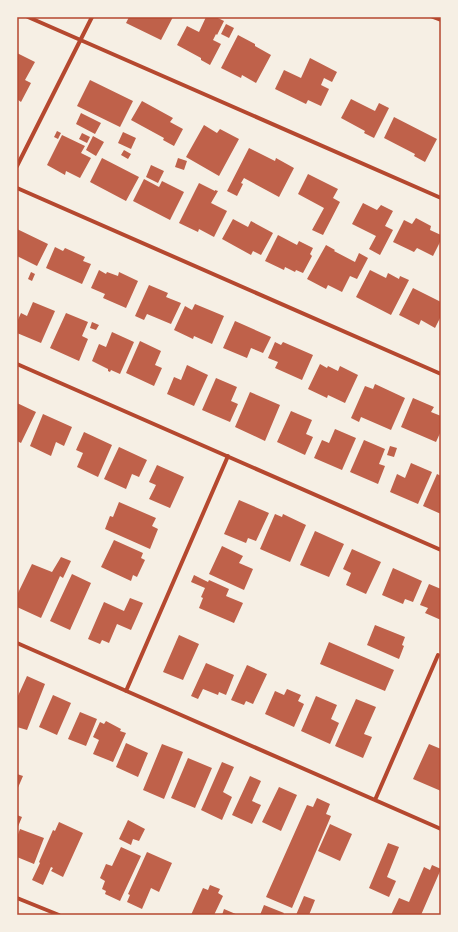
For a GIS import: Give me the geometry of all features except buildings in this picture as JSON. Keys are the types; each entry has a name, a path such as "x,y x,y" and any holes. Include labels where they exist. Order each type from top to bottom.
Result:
{"street":[{"path":"28,17 441,198"},
{"path":"17,166 92,17"},
{"path":"433,17 441,20"},
{"path":"17,188 441,374"},
{"path":"17,364 441,550"},
{"path":"126,691 228,456"},
{"path":"17,643 441,829"},
{"path":"375,800 438,655"},
{"path":"17,898 59,915"}]}
